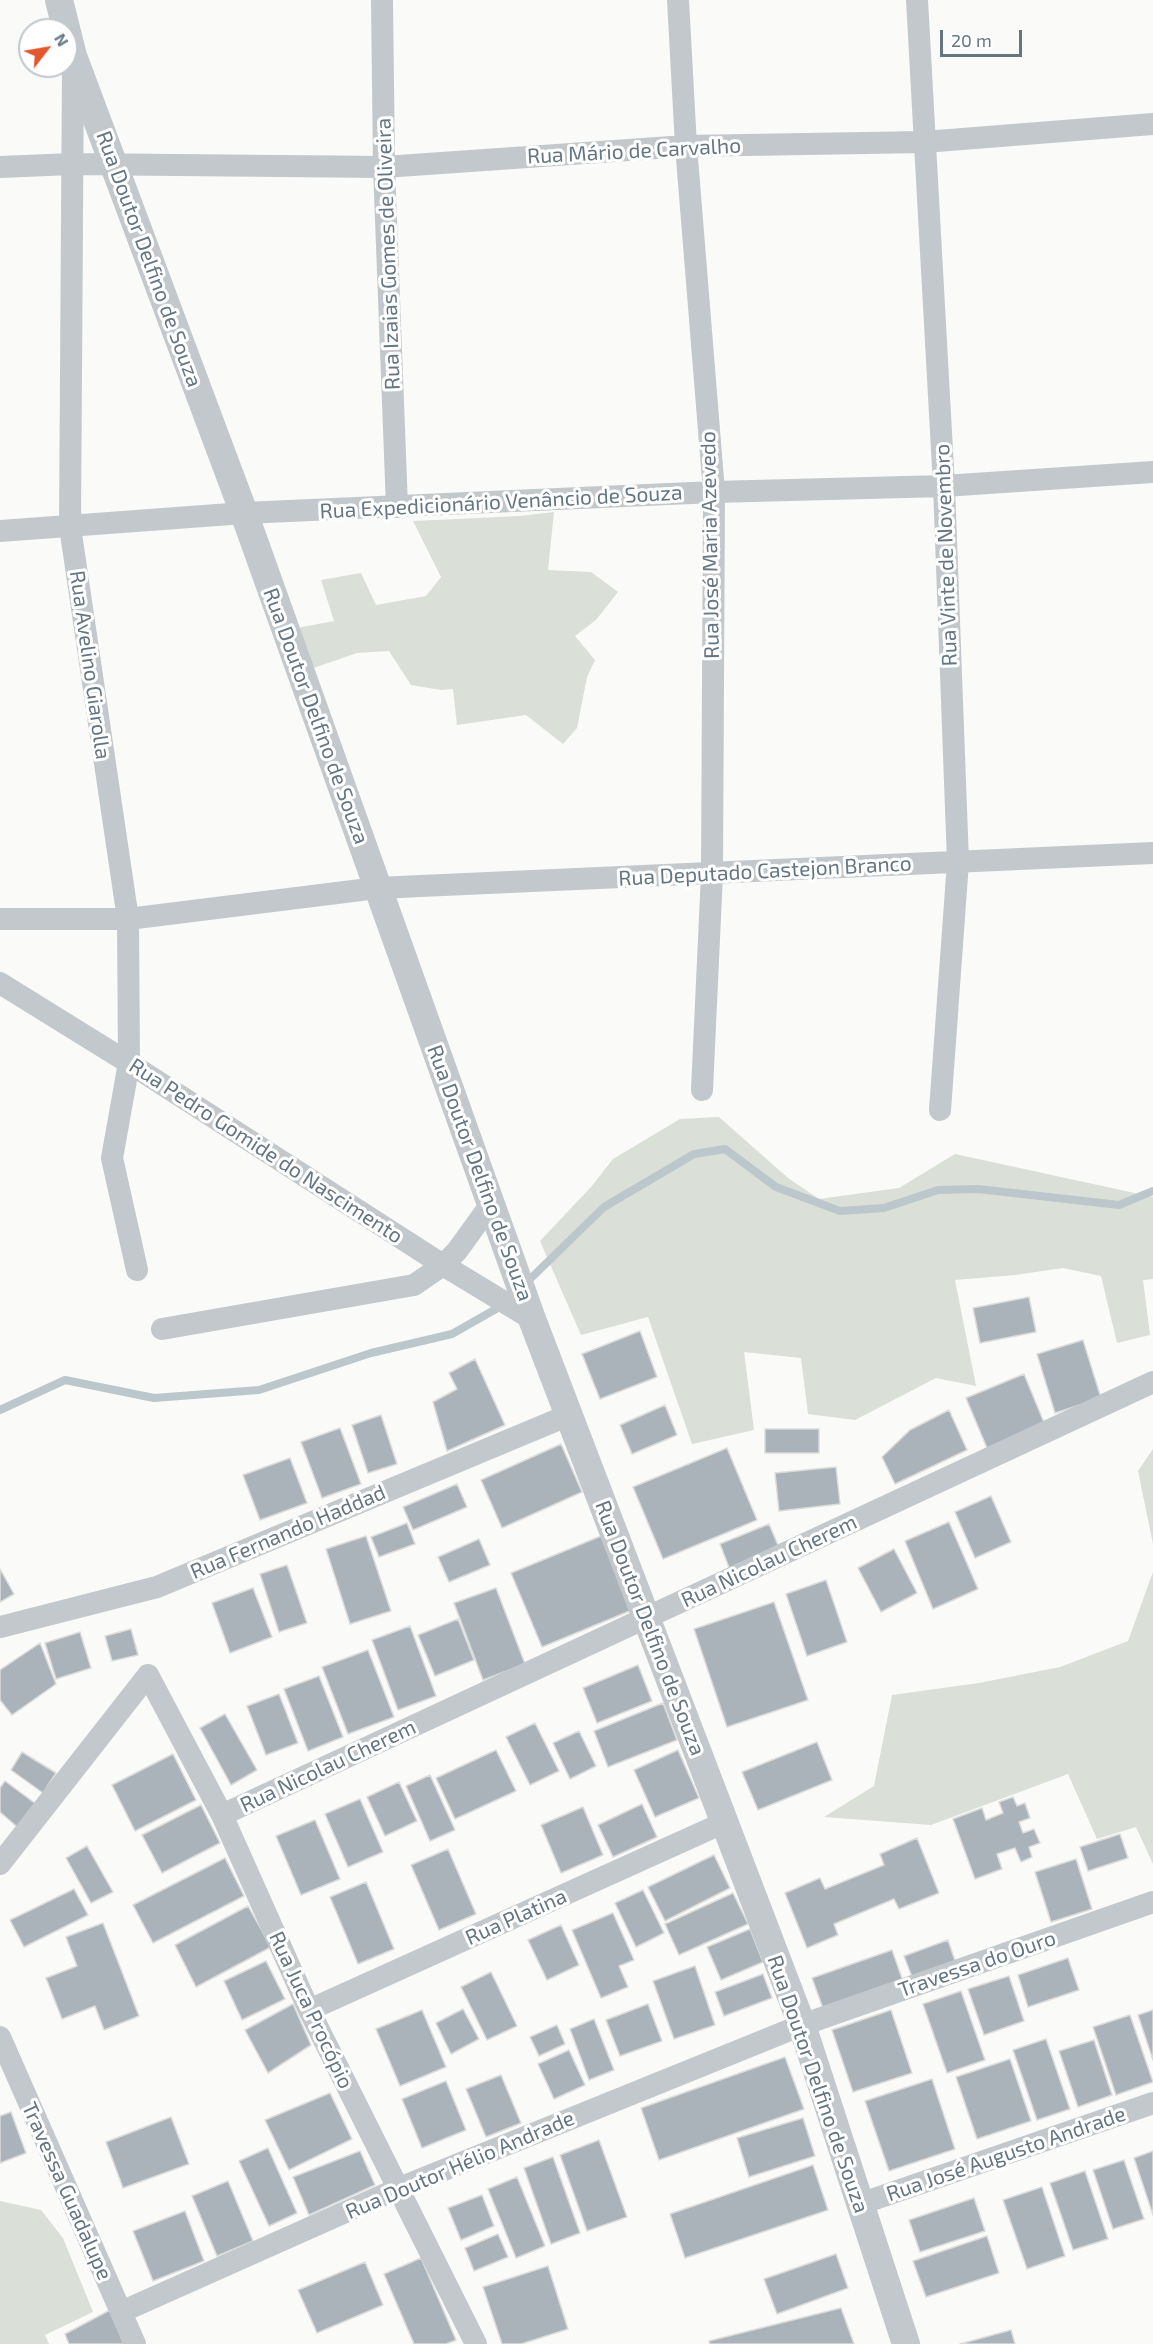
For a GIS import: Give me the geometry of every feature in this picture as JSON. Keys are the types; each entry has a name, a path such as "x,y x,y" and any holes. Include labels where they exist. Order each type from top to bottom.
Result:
{"street":[{"name":"Rua Doutor Delfino de Souza","path":"59,0 64,18"},
{"name":"Rua Izaias Gomes de Oliveira","path":"382,0 384,167 397,507"},
{"name":"Rua José Maria Azevedo","path":"678,0 686,146 714,492 712,873 702,1090"},
{"name":"Rua Vinte de Novembro","path":"917,0 944,486 958,862 940,1110"},
{"name":"Rua Doutor Delfino de Souza","path":"78,69 244,513 532,1319 802,2025 906,2344"},
{"name":"Rua Avelino Giarolla","path":"73,78 70,527 128,919 129,1063 112,1158 136,1270"},
{"name":"Rua Mário de Carvalho","path":"0,167 72,164 384,167 686,146 924,142 1153,124"},
{"name":"Rua Expedicionário Venâncio de Souza","path":"0,531 244,513 714,492 944,486 1153,472"},
{"name":"Rua Deputado Castejon Branco","path":"0,919 128,919 377,888 1153,853"},
{"name":"Rua Pedro Gomide do Nascimento","path":"0,983 129,1063 442,1265 532,1319"},
{"path":"162,1329 414,1285 457,1251 491,1204"},
{"name":"Rua Nicolau Cherem","path":"222,1815 1153,1382"},
{"name":"Rua Fernando Haddad","path":"0,1627 157,1587 569,1415"},
{"name":"Rua Juca Procópio","path":"0,1864 148,1675 222,1815 309,2010 476,2344"},
{"name":"Rua Platina","path":"309,2010 723,1823"},
{"name":"Travessa do Ouro","path":"802,2025 1153,1902"},
{"name":"Rua Doutor Hélio Andrade","path":"121,2312 397,2188 802,2025"},
{"name":"Travessa Guadalupe","path":"0,2037 135,2344"},
{"name":"Rua José Augusto Andrade","path":"860,2204 1153,2103"}],"shaded area":[{"path":"554,512 548,570 591,572 618,592 596,620 575,636 595,660 587,677 577,728 563,744 526,715 457,725 453,689 441,690 411,685 389,651 357,653 305,671 291,629 334,621 321,580 361,573 376,605 426,596 441,577 413,521 520,516"},
{"path":"719,1117 788,1178 819,1199 899,1188 955,1154 1153,1197 1153,1279 1143,1280 1150,1335 1117,1343 1101,1276 1063,1268 955,1280 976,1386 936,1378 855,1420 808,1414 801,1358 744,1352 754,1430 692,1444 648,1317 581,1335 540,1241 591,1187 613,1159 680,1119"},
{"path":"1153,1449 1153,1544 1138,1471"},
{"path":"1153,1572 1153,1864 1136,1827 1097,1839 1068,1774 931,1825 824,1817 874,1786 892,1695 979,1683 1060,1667 1128,1641"},
{"path":"0,2201 41,2210 63,2238 93,2312 45,2335 49,2344 0,2344"}],"building":[{"path":"1029,1297 1036,1332 980,1343 973,1308"},
{"path":"640,1331 657,1377 600,1399 582,1354"},
{"path":"1083,1340 1101,1398 1055,1413 1037,1354"},
{"path":"475,1359 505,1425 447,1451 433,1402 457,1389 449,1373"},
{"path":"1024,1374 1045,1425 987,1448 966,1398"},
{"path":"665,1405 677,1435 632,1454 620,1425"},
{"path":"949,1410 967,1450 895,1484 882,1457 910,1430"},
{"path":"381,1415 397,1464 368,1473 352,1425"},
{"path":"340,1428 361,1484 322,1498 301,1442"},
{"path":"765,1429 819,1429 819,1453 765,1453"},
{"path":"561,1444 582,1492 502,1528 481,1480"},
{"path":"727,1448 757,1520 663,1559 633,1487"},
{"path":"290,1458 307,1503 260,1520 243,1475"},
{"path":"836,1467 840,1504 779,1511 775,1473"},
{"path":"457,1484 467,1507 413,1530 403,1507"},
{"path":"991,1496 1011,1542 975,1558 955,1512"},
{"path":"949,1522 978,1589 933,1609 905,1541"},
{"path":"407,1523 415,1544 379,1557 371,1537"},
{"path":"769,1524 780,1550 730,1570 720,1544"},
{"path":"366,1536 391,1611 350,1624 326,1549"},
{"path":"601,1536 632,1610 542,1647 511,1573"},
{"path":"479,1539 490,1565 449,1582 438,1557"},
{"path":"894,1549 917,1593 881,1612 858,1568"},
{"path":"287,1565 307,1623 279,1632 260,1574"},
{"path":"0,1569 14,1594 0,1602"},
{"path":"826,1580 847,1642 807,1656 786,1594"},
{"path":"253,1588 272,1637 230,1653 212,1603"},
{"path":"496,1588 525,1664 483,1680 454,1603"},
{"path":"774,1602 808,1700 727,1727 694,1629"},
{"path":"458,1619 474,1660 435,1676 418,1635"},
{"path":"410,1626 436,1696 398,1710 372,1640"},
{"path":"131,1629 138,1655 112,1661 105,1636"},
{"path":"80,1632 91,1668 56,1679 45,1643"},
{"path":"40,1643 56,1684 12,1715 0,1700 0,1670"},
{"path":"368,1650 394,1717 348,1734 322,1667"},
{"path":"638,1665 652,1701 597,1723 583,1688"},
{"path":"319,1676 343,1737 308,1751 284,1689"},
{"path":"279,1694 298,1743 266,1755 247,1706"},
{"path":"663,1703 677,1740 608,1767 594,1731"},
{"path":"225,1714 257,1770 231,1785 200,1728"},
{"path":"535,1723 559,1771 530,1785 506,1737"},
{"path":"579,1731 596,1766 570,1779 553,1743"},
{"path":"817,1742 832,1780 758,1810 742,1772"},
{"path":"496,1750 516,1791 455,1819 436,1778"},
{"path":"678,1750 699,1798 655,1817 634,1770"},
{"path":"22,1752 56,1773 43,1793 11,1770"},
{"path":"173,1754 196,1800 135,1831 112,1785"},
{"path":"430,1775 455,1830 430,1841 406,1786"},
{"path":"5,1781 40,1807 22,1831 0,1812 0,1788"},
{"path":"399,1782 417,1821 385,1836 367,1797"},
{"path":"1013,1797 1017,1806 1025,1803 1030,1818 1019,1822 1023,1833 1034,1829 1040,1843 1029,1847 1032,1857 1021,1862 1015,1848 997,1854 1002,1869 975,1879 953,1819 982,1808 986,1820 1003,1813 999,1802"},
{"path":"360,1799 383,1852 348,1867 325,1814"},
{"path":"642,1804 657,1837 613,1857 598,1825"},
{"path":"201,1805 220,1843 162,1873 142,1835"},
{"path":"583,1807 603,1855 561,1873 541,1825"},
{"path":"315,1820 340,1879 301,1895 276,1836"},
{"path":"1120,1834 1128,1858 1088,1871 1080,1847"},
{"path":"917,1838 939,1893 899,1909 894,1899 834,1924 838,1935 807,1948 785,1893 820,1878 825,1889 884,1865 880,1854"},
{"path":"87,1846 113,1892 91,1903 66,1858"},
{"path":"448,1849 476,1914 439,1930 411,1865"},
{"path":"714,1855 730,1888 665,1921 648,1887"},
{"path":"225,1858 244,1896 153,1943 133,1905"},
{"path":"1076,1859 1092,1909 1051,1922 1035,1872"},
{"path":"366,1882 394,1949 358,1964 330,1897"},
{"path":"74,1889 88,1915 24,1947 10,1920"},
{"path":"643,1890 664,1933 636,1947 615,1903"},
{"path":"733,1893 748,1924 679,1955 665,1924"},
{"path":"248,1906 271,1947 196,1987 175,1945"},
{"path":"613,1913 634,1960 619,1966 628,1987 601,1998 572,1930"},
{"path":"103,1923 139,2016 104,2030 95,2006 62,2019 46,1978 77,1966 66,1937"},
{"path":"561,1925 579,1965 547,1980 528,1940"},
{"path":"750,1929 763,1962 721,1980 707,1947"},
{"path":"948,1940 957,1967 914,1982 904,1956"},
{"path":"892,1950 904,1984 824,2011 812,1978"},
{"path":"1068,1958 1079,1990 1028,2007 1018,1975"},
{"path":"266,1961 285,1999 242,2020 224,1981"},
{"path":"695,1966 715,2025 674,2039 653,1981"},
{"path":"491,1972 517,2026 487,2040 461,1987"},
{"path":"763,1974 772,1998 724,2016 715,1992"},
{"path":"1009,1976 1024,2021 984,2035 968,1989"},
{"path":"961,1991 985,2060 947,2073 923,2004"},
{"path":"293,2004 311,2045 268,2073 245,2030"},
{"path":"648,2004 662,2041 620,2056 606,2020"},
{"path":"463,2009 479,2039 451,2054 436,2023"},
{"path":"422,2010 446,2067 400,2086 376,2029"},
{"path":"891,2010 912,2073 853,2092 832,2030"},
{"path":"1153,2010 1153,2060 1138,2015"},
{"path":"1130,2015 1153,2082 1116,2095 1093,2027"},
{"path":"594,2019 614,2070 589,2080 570,2029"},
{"path":"557,2025 565,2044 539,2056 530,2037"},
{"path":"1046,2039 1070,2109 1037,2120 1013,2050"},
{"path":"1094,2040 1112,2095 1078,2107 1059,2051"},
{"path":"569,2050 585,2085 554,2099 538,2064"},
{"path":"785,2057 804,2109 659,2160 641,2108"},
{"path":"1010,2059 1031,2121 977,2139 956,2077"},
{"path":"501,2075 521,2123 486,2137 466,2089"},
{"path":"932,2079 955,2149 889,2171 865,2101"},
{"path":"446,2081 466,2130 422,2148 402,2099"},
{"path":"330,2093 352,2139 289,2170 265,2120"},
{"path":"11,2112 26,2153 0,2163 0,2116"},
{"path":"171,2117 189,2164 123,2188 106,2142"},
{"path":"803,2118 815,2156 749,2177 737,2138"},
{"path":"599,2140 627,2217 587,2231 560,2155"},
{"path":"268,2148 297,2213 269,2226 239,2161"},
{"path":"360,2151 375,2185 309,2215 293,2177"},
{"path":"1153,2151 1153,2215 1134,2158"},
{"path":"553,2157 580,2233 551,2244 524,2168"},
{"path":"1124,2160 1144,2219 1113,2229 1093,2170"},
{"path":"813,2165 828,2210 685,2258 670,2214"},
{"path":"1085,2171 1108,2239 1073,2250 1050,2183"},
{"path":"517,2177 545,2246 516,2258 488,2189"},
{"path":"228,2181 253,2241 217,2256 192,2196"},
{"path":"1042,2187 1065,2256 1027,2269 1003,2200"},
{"path":"482,2195 494,2226 461,2240 448,2208"},
{"path":"974,2198 985,2231 920,2252 909,2220"},
{"path":"185,2211 204,2261 153,2281 133,2231"},
{"path":"498,2234 508,2257 474,2271 465,2248"},
{"path":"987,2236 999,2273 926,2297 913,2261"},
{"path":"836,2254 848,2288 777,2314 764,2279"},
{"path":"421,2258 456,2340 446,2344 414,2344 384,2274"},
{"path":"365,2262 383,2305 317,2333 298,2290"},
{"path":"548,2266 568,2329 521,2344 502,2344 483,2287"},
{"path":"841,2308 854,2344 710,2344 709,2341"},
{"path":"110,2310 124,2344 69,2344 65,2334"},
{"path":"1011,2330 1015,2344 960,2344"}],"waterway":[{"path":"525,1284 604,1207 694,1154 725,1149 776,1187 840,1211 884,1208 938,1190 978,1189 1119,1205 1153,1191"},
{"path":"0,1410 65,1380 154,1398 259,1390 371,1353 452,1334 503,1305"}]}
